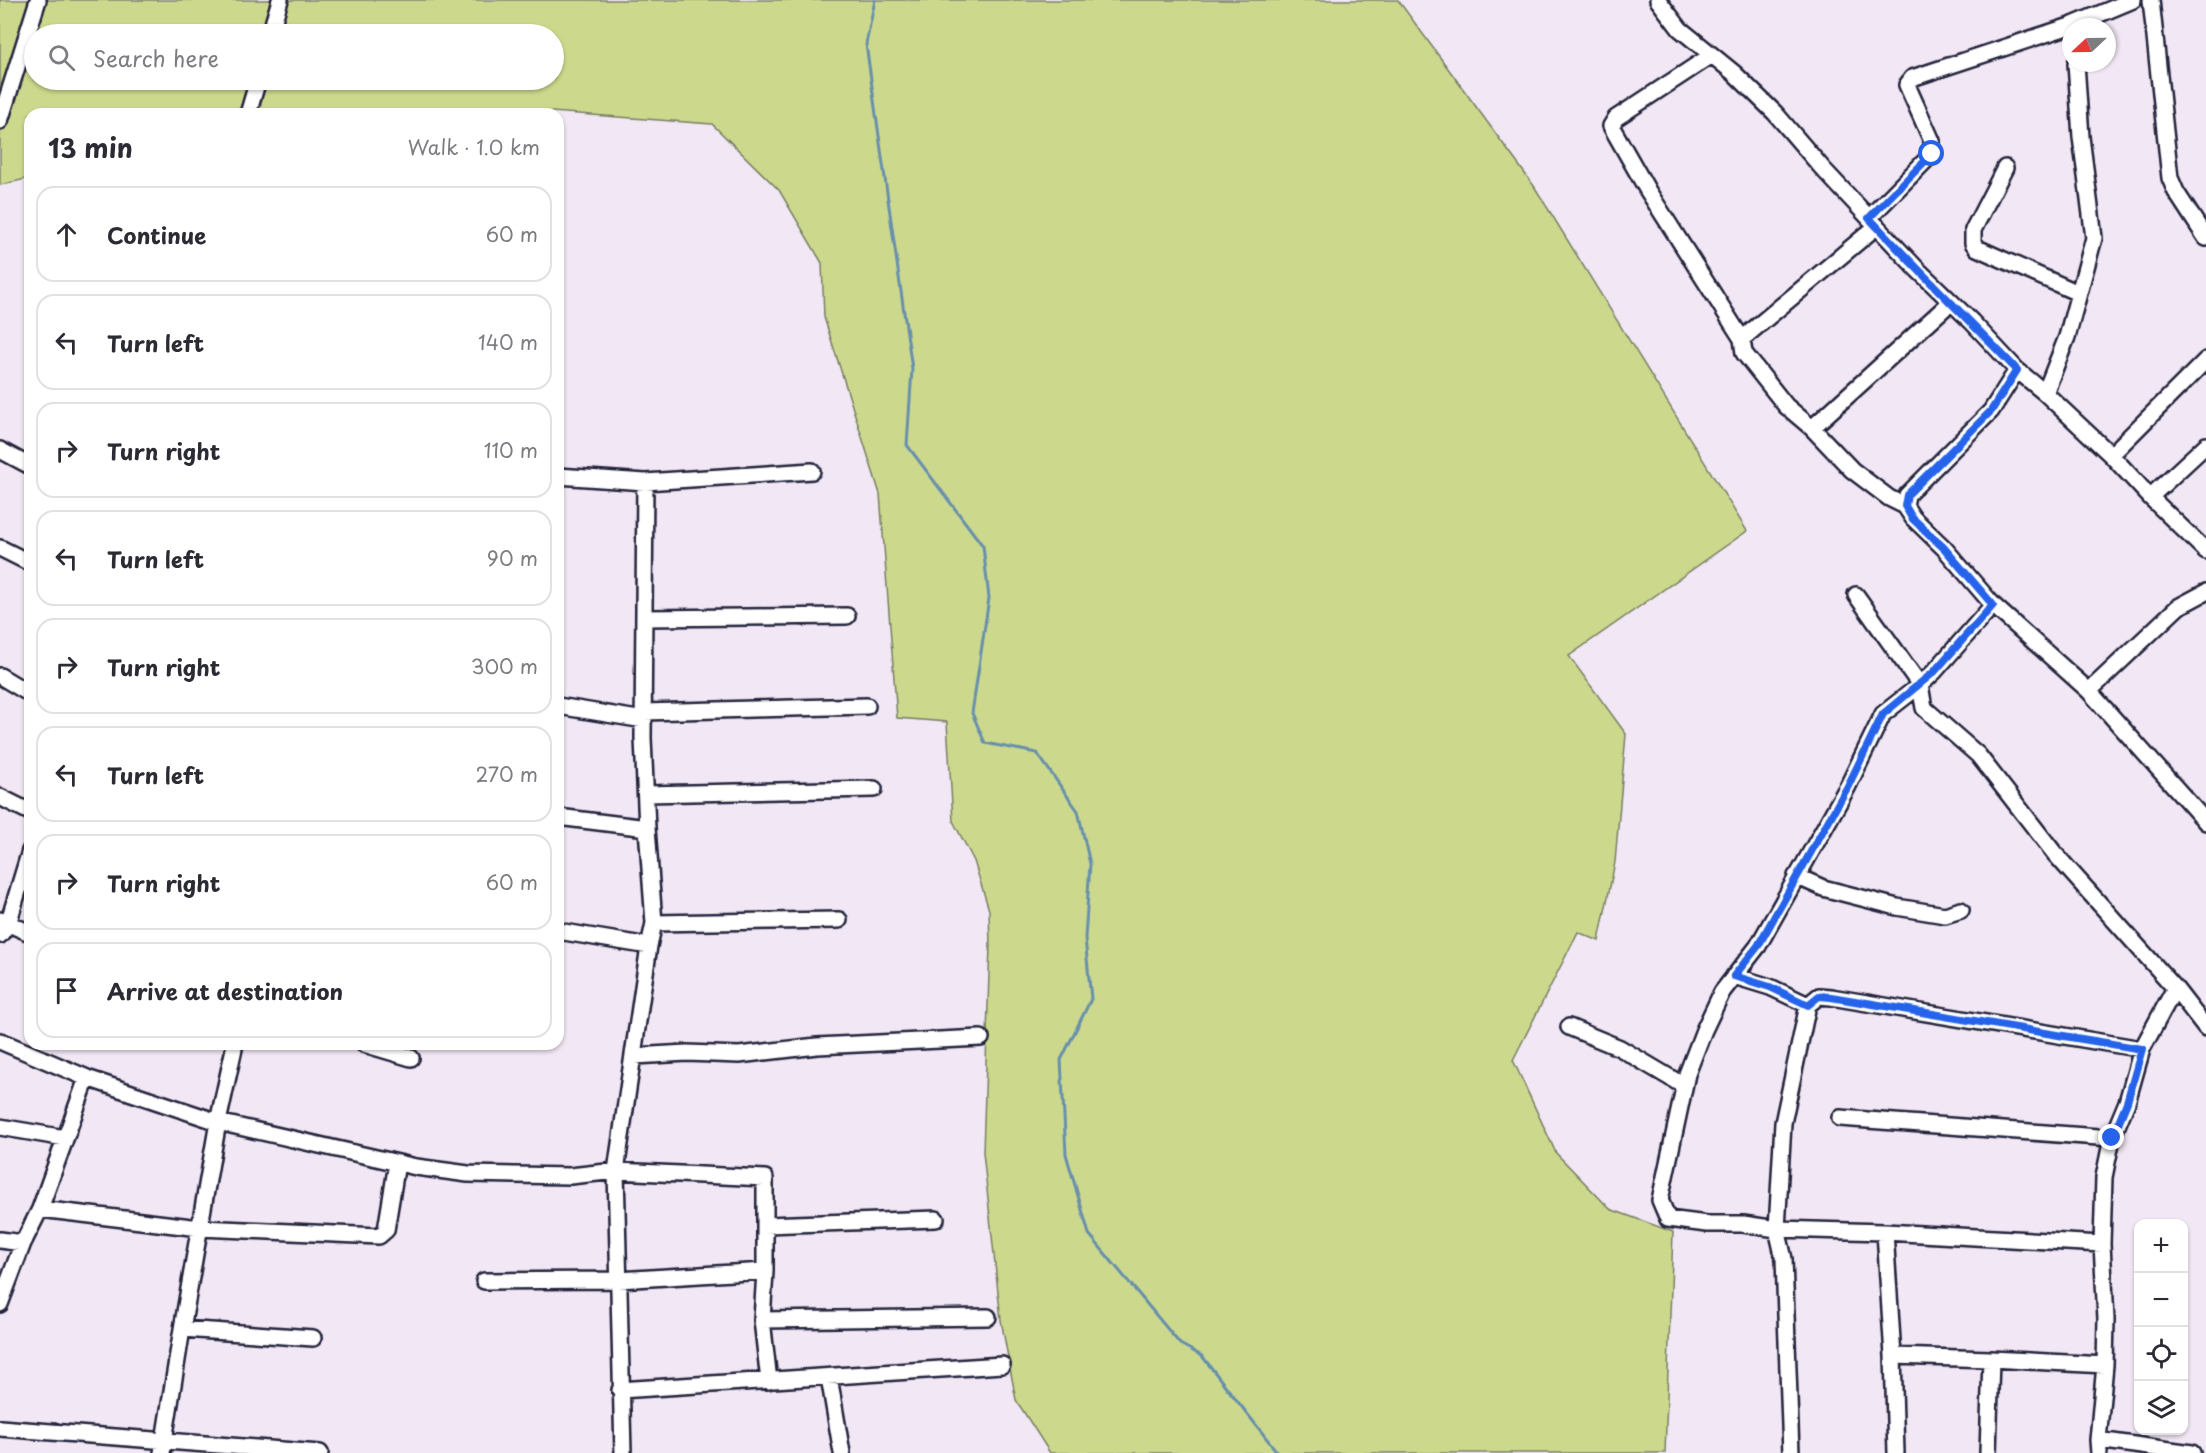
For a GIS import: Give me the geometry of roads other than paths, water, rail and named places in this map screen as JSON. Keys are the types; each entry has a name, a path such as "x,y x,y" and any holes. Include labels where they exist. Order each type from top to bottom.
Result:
{"street":[{"path":"30,24 38,0"},
{"path":"273,24 280,0"},
{"path":"1658,0 1680,29 1712,55 1774,113 1917,269 2017,370 2111,455 2150,497 2206,551"},
{"path":"2091,18 2133,0"},
{"path":"2151,0 2170,178 2176,192 2206,238"},
{"path":"1742,339 1873,222 1932,154 1932,141 1907,85 1912,78 2062,30"},
{"path":"0,121 24,45"},
{"path":"1712,55 1616,118 1611,126 1648,191 1742,339 1743,353 1786,406 1812,428 1852,470 1889,498 1905,506 1912,518 1944,548 1993,605 2089,691 2206,822"},
{"path":"2045,393 2067,337 2094,238 2081,137 2077,72"},
{"path":"250,108 255,90"},
{"path":"2005,168 1973,230 1973,243 1977,248 2078,293"},
{"path":"1812,428 1951,302"},
{"path":"2111,455 2206,360"},
{"path":"1905,506 1907,495 1991,411 2017,370"},
{"path":"2150,497 2206,445"},
{"path":"0,450 24,463"},
{"path":"564,476 645,482 812,471"},
{"path":"623,1453 616,1171 654,923 646,828 645,482"},
{"path":"0,548 24,560"},
{"path":"2089,691 2178,607 2206,592"},
{"path":"1856,594 1920,685 1924,708 1978,755 2055,854 2175,988 2206,1028"},
{"path":"1993,605 1934,672 1883,714 1848,786 1758,946 1722,992 1704,1030 1684,1086 1660,1200 1668,1219 1707,1224 1743,1224 1777,1229 1885,1232 2102,1244"},
{"path":"645,618 848,616"},
{"path":"0,676 24,690"},
{"path":"564,707 644,716 867,706"},
{"path":"646,794 874,789"},
{"path":"0,797 24,809"},
{"path":"564,818 646,828"},
{"path":"24,868 3,926 24,931"},
{"path":"1796,876 1823,888 1897,907 1945,915 1961,910"},
{"path":"654,923 838,920"},
{"path":"564,932 649,946"},
{"path":"1734,976 1770,987 1808,1005"},
{"path":"2175,988 2142,1049 2127,1102 2112,1138 2104,1177 2102,1244 2106,1319 2105,1365 2098,1446 2192,1453"},
{"path":"1791,1453 1784,1259 1777,1229 1783,1123 1808,1005 1819,996 1831,997 2142,1049"},
{"path":"1569,1027 1620,1048 1684,1086"},
{"path":"634,1056 687,1053 739,1055 817,1046 981,1038"},
{"path":"0,1041 87,1078 218,1122 397,1163 468,1174 570,1176 616,1171 765,1178 765,1271 762,1320 769,1381"},
{"path":"163,1446 218,1122 234,1050"},
{"path":"384,1050 411,1058"},
{"path":"0,1304 23,1243 40,1209 87,1078"},
{"path":"1840,1118 2112,1138"},
{"path":"0,1127 65,1138"},
{"path":"40,1209 200,1228 379,1236 386,1230 397,1163"},
{"path":"765,1225 936,1219"},
{"path":"1885,1232 1893,1356 1896,1453"},
{"path":"0,1240 23,1243"},
{"path":"484,1281 618,1280 765,1271"},
{"path":"762,1320 988,1317"},
{"path":"182,1329 313,1338"},
{"path":"1893,1356 2105,1365"},
{"path":"1988,1453 1990,1359"},
{"path":"620,1390 1002,1365"},
{"path":"830,1377 842,1453"},
{"path":"0,1428 163,1446 320,1453"}],"waterway":[{"path":"875,0 866,44 912,369 907,445 983,546 989,598 972,713 985,743 1037,753 1078,811 1090,864 1085,938 1091,999 1061,1060 1066,1154 1089,1234 1180,1344 1202,1356 1278,1453"}]}
